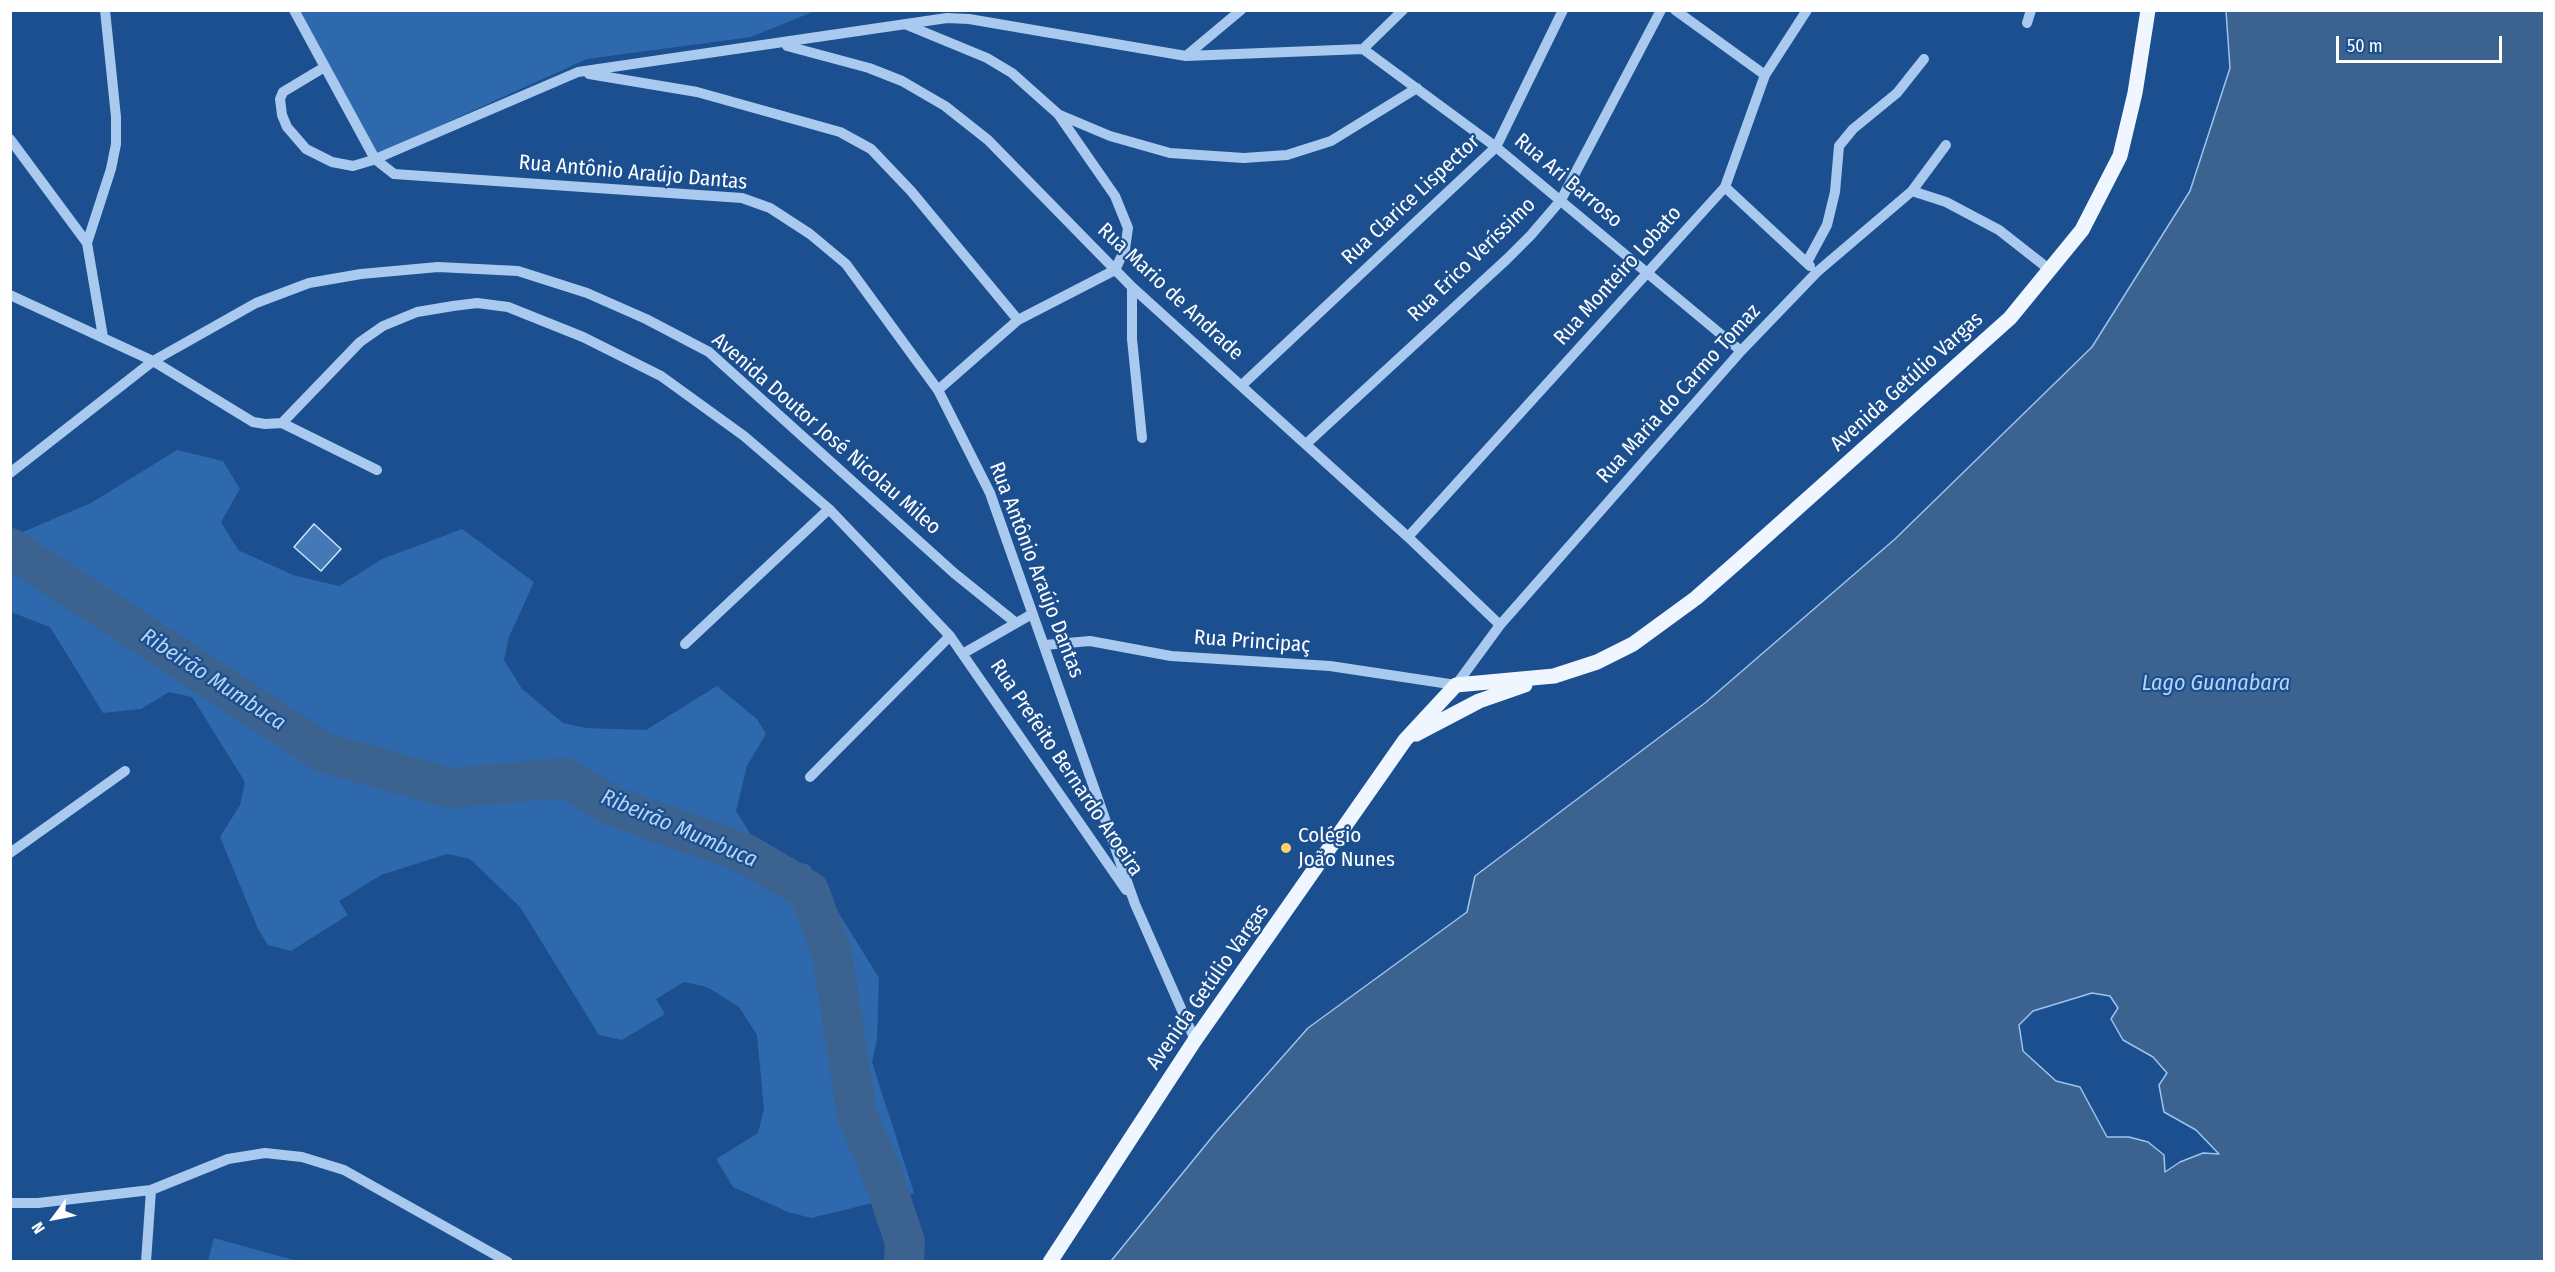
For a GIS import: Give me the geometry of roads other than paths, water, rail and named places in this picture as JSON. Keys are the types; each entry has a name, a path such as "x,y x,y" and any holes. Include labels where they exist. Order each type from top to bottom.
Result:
{"main road":[{"name":"Avenida Getúlio Vargas","path":"1405,740 1479,701 1598,662 1633,644 1696,597 2010,318 2082,230 2120,156 2135,93 2148,10"},
{"name":"Avenida Getúlio Vargas","path":"1050,1262 1195,1040 1405,740 1456,685 1554,676"}],"street":[{"path":"87,243 111,169 116,144 116,117 105,10"},
{"name":"Rua Antônio Araújo Dantas","path":"294,10 323,68 375,159 394,174 742,198 770,208 810,234 846,264 938,390 990,493 1135,904 1195,1040"},
{"path":"1186,56 1241,10"},
{"path":"323,68 283,92 280,107 287,127 306,149 332,162 353,166 375,159 578,72 947,18 969,19 1186,56 1363,49 1403,10"},
{"name":"Rua Clarice Lispector","path":"1242,385 1496,147 1563,10"},
{"name":"Rua Erico Veríssimo","path":"1306,444 1523,243 1561,200 1661,10"},
{"path":"1675,10 1764,75"},
{"name":"Rua Monteiro Lobato","path":"1408,537 1725,188 1764,75 1807,10"},
{"path":"2027,23 2031,10"},
{"path":"906,24 987,58 1012,74 1058,114 1115,196 1128,228 1127,242 1115,270 1018,320 938,390"},
{"name":"Rua Mario de Andrade","path":"781,44 870,68 902,81 945,106 988,140 1131,287 1408,537 1500,625"},
{"name":"Rua Ari Barroso","path":"1363,49 1496,147 1742,351"},
{"path":"1806,262 1827,225 1835,192 1839,146 1853,129 1898,93 1924,59"},
{"path":"578,72 697,92 840,132 861,143 871,149 892,170 1018,320"},
{"path":"1058,114 1110,136 1170,153 1254,157 1287,155 1331,141 1417,88"},
{"path":"10,139 87,243 103,337"},
{"name":"Rua Maria do Carmo Tomaz","path":"1456,685 1500,625 1742,351 1817,272 1912,191 1946,145"},
{"path":"1725,188 1817,272"},
{"path":"1912,191 1946,202 1999,230 2050,270"},
{"name":"Avenida Doutor José Nicolau Mileo","path":"10,473 153,361 256,303 309,283 361,274 438,267 518,271 587,293 646,319 709,352 945,565 1016,623"},
{"path":"1131,287 1132,339 1143,438"},
{"path":"10,295 153,361 253,422 273,425 282,423 376,470"},
{"name":"Rua Prefeito Bernardo Aroeira","path":"282,423 360,342 383,326 417,312 477,303 507,308 583,337 661,376 744,436 830,509 950,636 1135,904"},
{"path":"685,644 830,509"},
{"name":"Rua Prefeito Bernardo Aroeira","path":"964,654 1032,614"},
{"path":"810,777 950,636"},
{"name":"Rua Principaç","path":"1045,645 1090,642 1171,656 1330,666 1456,685"},
{"path":"10,853 125,771"},
{"path":"10,1203 38,1203 151,1190 228,1159 266,1153 302,1157 344,1170 508,1262"},
{"path":"146,1262 151,1190"}],"water":[{"name":"Lago Guanabara","path":"2226,11 2544,11 2544,1261 1111,1261 1217,1131 1308,1028 1467,912 1475,876 1705,703 1895,539 2092,347 2190,191 2230,68","holes":["2092,993 2110,996 2118,1008 2111,1019 2123,1040 2153,1057 2167,1073 2159,1085 2164,1112 2196,1130 2219,1154 2203,1153 2180,1162 2165,1172 2164,1155 2148,1142 2129,1137 2107,1137 2080,1087 2056,1081 2023,1051 2019,1025 2033,1011"]}],"waterway":[{"name":"Ribeirão Mumbuca","path":"10,548 323,752 449,788 566,778 612,806 746,854 809,891 832,953 857,1115 881,1171 905,1242 904,1262"}],"place":[{"name":"Colégio João Nunes","path":"1286,848"}]}
